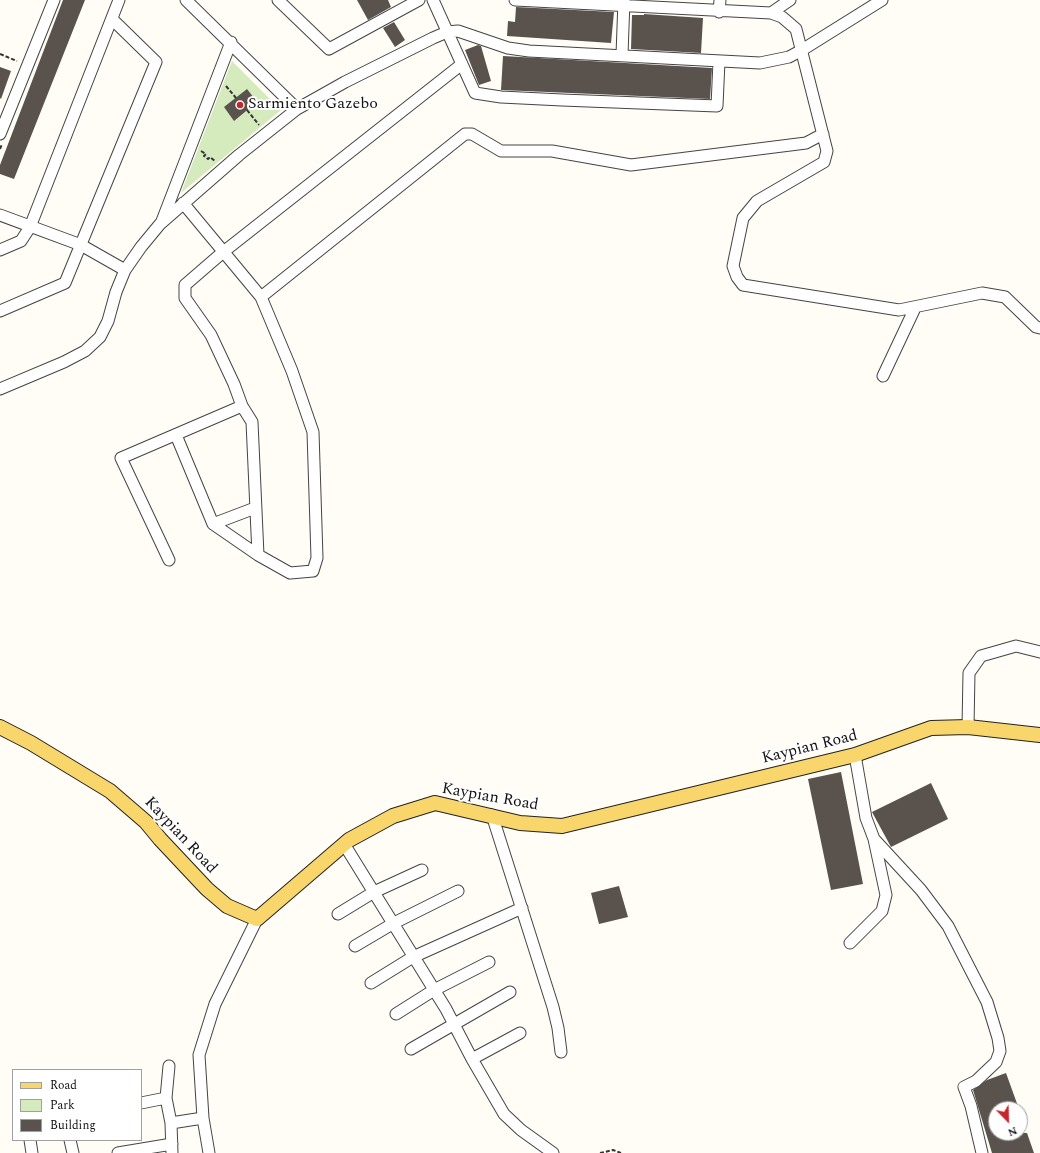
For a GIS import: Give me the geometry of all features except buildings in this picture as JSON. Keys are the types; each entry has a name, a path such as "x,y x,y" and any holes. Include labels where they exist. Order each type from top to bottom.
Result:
{"main road":[{"name":"Kaypian Road","path":"0,727 31,743 110,791 146,822 160,840 212,893 227,906 257,919 344,844 393,816 435,803 492,815 520,823 562,826 855,755 931,728 968,727 1040,735"}],"street":[{"path":"0,134 54,0"},
{"path":"0,250 21,241 30,226 119,0"},
{"path":"186,0 231,42 297,109"},
{"path":"278,0 329,49 419,0"},
{"path":"433,0 475,93 501,97 717,106 719,61"},
{"path":"515,0 673,4 719,12 771,13 782,17 792,24 796,30 827,151 824,162 757,201 743,218 733,266 736,277 743,285 899,310 915,308 982,293 1005,297 1036,327 1040,328"},
{"path":"719,12 720,0"},
{"path":"771,13 790,0"},
{"path":"0,389 64,362 85,351 100,337 108,321 116,292 125,270 160,224 183,203 297,109 345,82 447,32 468,33 508,48 529,51 760,63 774,61 802,50 882,0"},
{"path":"622,55 624,2"},
{"path":"0,311 64,283 156,62 112,19"},
{"path":"160,224 231,42"},
{"path":"258,555 252,422 242,406 234,384 211,335 185,298 185,285 222,253 462,64"},
{"path":"261,297 465,134 472,134 502,151 552,151 631,165 806,143 823,134"},
{"path":"176,435 213,524 258,555 290,573 313,570 317,558 313,432 292,371 261,297 222,253 183,203"},
{"path":"0,215 81,245 125,270"},
{"path":"883,376 915,308"},
{"path":"169,560 121,458 242,406"},
{"path":"213,524 255,508"},
{"path":"968,727 970,673 982,656 1016,646 1040,652"},
{"path":"850,943 882,911 886,895 874,838 866,818 855,755"},
{"path":"492,815 553,1007 558,1028 561,1052"},
{"path":"874,838 907,874 948,926 987,1002 998,1038 1000,1051 996,1062 976,1081 964,1087 971,1106 982,1153"},
{"path":"344,844 434,990 504,1114 521,1130 552,1153"},
{"path":"338,914 374,892 422,870"},
{"path":"355,946 394,923 458,891"},
{"path":"371,983 413,957 522,908"},
{"path":"209,1153 203,1118 199,1055 215,1004 257,919"},
{"path":"396,1014 434,990 489,962"},
{"path":"411,1049 510,992"},
{"path":"472,1059 520,1033"},
{"path":"118,1153 172,1149 171,1123 166,1098 169,1066"},
{"path":"142,1103 166,1098"},
{"path":"171,1123 203,1118"},
{"path":"30,1141 32,1153"},
{"path":"70,1141 73,1153"}],"path":[{"path":"0,54 28,65"},
{"path":"247,110 258,124"},
{"path":"600,1153 613,1150 621,1153"}],"green space":[{"path":"232,61 281,110 181,193"}],"place":[{"name":"Sarmiento Gazebo","path":"240,105"}]}
